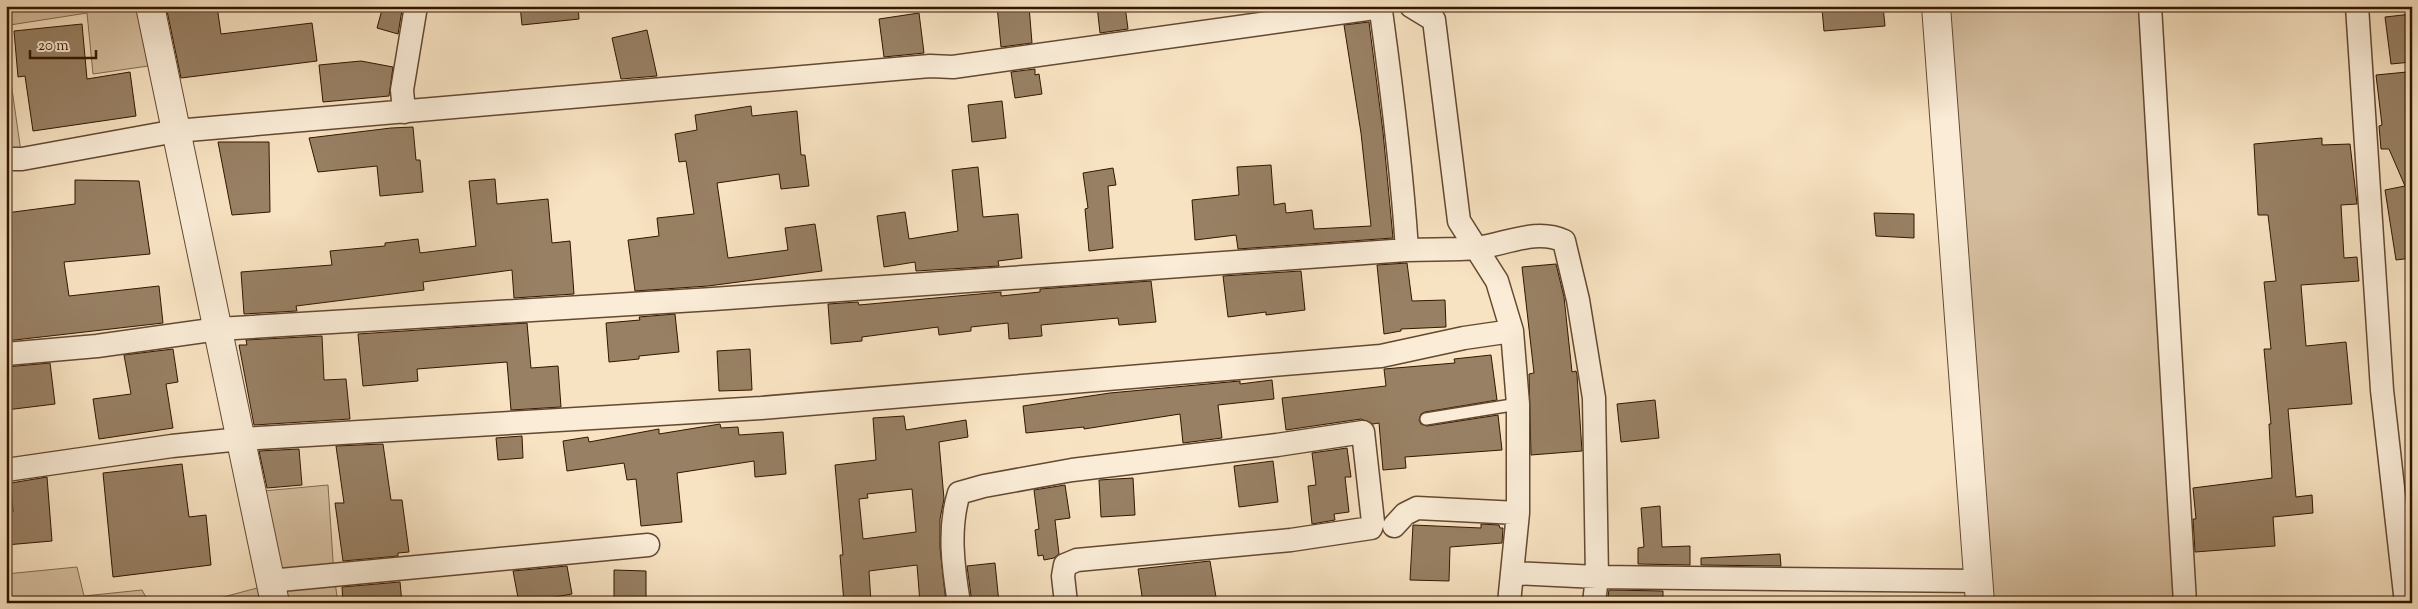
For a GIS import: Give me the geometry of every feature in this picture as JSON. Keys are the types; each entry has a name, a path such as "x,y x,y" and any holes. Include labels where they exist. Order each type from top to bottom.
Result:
{"street":[{"path":"150,6 273,592 648,545"},
{"path":"404,112 402,90 416,6"},
{"path":"1411,6 1434,20 1459,221 1497,280 1512,331 1518,404 1518,514 1509,603"},
{"path":"1512,573 1979,592 1936,6"},
{"path":"2150,6 2186,603"},
{"path":"2357,6 2382,390 2406,603"},
{"path":"6,159 22,159 176,131 930,66 953,67 1374,8 1381,11 1394,104 1403,179 1407,250"},
{"path":"6,354 97,346 218,329 713,299 1407,250 1478,248 1533,237 1552,236 1564,241 1578,300 1594,398 1597,577 1594,603"},
{"path":"6,470 172,446 241,439 761,408 1372,357 1464,338 1512,331"},
{"path":"959,603 953,561 953,513 959,493 984,486 1072,470 1277,445 1363,432 1373,522 1371,528 1291,540 1078,560 1065,565 1063,576 1066,603"},
{"path":"1394,526 1405,514 1417,508 1518,514"}],"lane":[{"path":"1426,419 1518,404"}],"shaded area":[{"path":"6,6 150,6 162,64 93,74 87,13 10,25 11,82 22,159 6,159"},
{"path":"1943,6 2144,6 2174,603 1988,603"},
{"path":"328,485 334,575 338,603 201,603 272,584 252,492"},
{"path":"77,567 84,596 142,590 149,603 6,603 6,574"}],"building":[{"path":"166,6 217,6 221,34 312,23 317,61 181,78"},
{"path":"383,6 402,10 398,34 377,28"},
{"path":"520,6 578,6 579,19 522,25"},
{"path":"997,6 1029,6 1032,43 1001,47"},
{"path":"1097,6 1125,6 1128,29 1100,33"},
{"path":"1852,6 1883,6 1885,26 1824,31 1822,9"},
{"path":"919,13 924,53 884,57 879,19"},
{"path":"2412,14 2412,62 2391,64 2385,17"},
{"path":"1369,22 1383,132 1393,238 1238,249 1236,235 1195,240 1192,200 1239,195 1237,167 1271,165 1274,205 1285,203 1286,213 1312,210 1314,229 1371,226 1361,133 1344,25"},
{"path":"82,24 87,79 130,72 136,116 33,131 25,76 18,77 14,31"},
{"path":"647,30 657,76 621,79 612,38"},
{"path":"361,61 393,67 389,96 323,102 319,65"},
{"path":"1035,69 1035,75 1039,74 1042,94 1015,98 1011,72"},
{"path":"2407,72 2412,110 2412,203 2407,203 2412,258 2396,260 2385,190 2405,186 2389,149 2381,149 2379,126 2382,125 2376,75"},
{"path":"1002,101 1006,138 972,142 968,105"},
{"path":"751,106 752,116 797,111 801,155 805,155 809,186 781,189 779,174 717,183 728,258 788,250 785,228 815,224 822,271 708,286 635,291 628,240 659,236 657,218 694,214 686,161 679,162 675,134 697,130 695,115"},
{"path":"413,127 416,160 420,160 423,192 380,196 377,166 318,172 309,138"},
{"path":"2322,138 2322,145 2350,144 2357,204 2341,205 2344,258 2357,257 2359,281 2301,285 2306,346 2346,342 2352,404 2288,409 2296,497 2312,495 2313,513 2273,517 2275,546 2195,552 2193,519 2196,519 2193,488 2272,478 2269,424 2271,424 2264,349 2271,349 2264,282 2276,281 2268,215 2258,215 2254,144"},
{"path":"218,142 269,142 270,212 232,215"},
{"path":"978,167 983,217 1018,214 1022,258 998,261 999,266 916,271 915,262 884,267 877,216 905,212 909,239 958,231 952,170"},
{"path":"1113,168 1116,185 1108,186 1113,248 1089,251 1085,209 1088,208 1083,173"},
{"path":"495,179 497,204 548,199 552,243 570,241 574,294 514,298 512,270 423,282 424,290 296,306 297,311 244,314 241,272 332,265 330,251 385,246 385,243 418,239 420,253 476,246 469,181"},
{"path":"75,180 139,181 150,254 64,262 69,296 159,286 163,323 6,341 6,213 75,204"},
{"path":"1874,213 1914,214 1914,238 1876,236"},
{"path":"1407,263 1412,301 1445,300 1446,327 1401,329 1401,331 1384,334 1377,265"},
{"path":"1556,264 1564,297 1572,372 1576,371 1577,375 1582,451 1531,455 1529,374 1534,373 1522,267"},
{"path":"1301,271 1305,310 1266,315 1266,312 1228,317 1223,276"},
{"path":"1151,281 1156,322 1119,325 1118,318 1041,325 1042,336 1009,339 1008,323 971,327 971,331 939,335 938,327 862,337 862,341 831,344 828,304 858,302 859,305 1001,292 1001,296 1040,292 1040,289"},
{"path":"675,314 679,352 639,356 639,359 609,362 606,323 640,320 639,317"},
{"path":"527,323 531,368 558,366 561,407 511,410 507,362 417,369 418,381 363,386 358,334"},
{"path":"322,336 324,380 346,379 350,419 254,425 239,345 247,345 246,340"},
{"path":"173,349 178,382 166,384 173,428 99,439 93,399 131,394 124,355"},
{"path":"750,349 752,390 719,391 717,351"},
{"path":"1491,355 1497,400 1425,412 1421,414 1419,420 1421,424 1427,426 1498,415 1502,450 1405,457 1406,468 1383,470 1379,423 1373,424 1361,419 1286,430 1282,398 1386,386 1384,369 1455,363 1454,359"},
{"path":"50,363 55,404 6,410 6,367"},
{"path":"1272,380 1274,399 1218,405 1222,438 1183,443 1180,414 1084,429 1084,427 1026,433 1023,406 1110,393 1240,381 1240,384"},
{"path":"1655,400 1659,438 1621,442 1617,404"},
{"path":"904,416 906,430 966,420 968,437 939,442 944,499 940,519 940,548 946,603 920,603 917,565 869,571 871,603 844,603 840,555 843,555 835,465 876,460 873,418","holes":["912,489 916,532 863,539 859,499 868,498 867,494"]},
{"path":"720,424 721,428 738,427 739,435 783,432 786,474 755,477 754,461 677,473 682,522 641,526 636,479 627,480 624,463 567,471 563,441 588,437 589,442 659,429 659,434"},
{"path":"522,436 523,458 498,460 496,438"},
{"path":"383,444 391,500 402,500 409,552 398,553 398,556 343,561 335,503 344,503 336,446"},
{"path":"1347,448 1351,477 1345,477 1349,512 1334,514 1335,520 1312,524 1308,486 1316,485 1312,453"},
{"path":"299,449 302,485 267,488 259,451"},
{"path":"1273,461 1278,502 1239,507 1234,466"},
{"path":"182,464 189,517 206,515 211,565 113,577 103,473"},
{"path":"47,477 52,541 6,545 6,512 13,512 11,483"},
{"path":"1133,478 1135,515 1101,517 1099,480"},
{"path":"1065,485 1070,518 1055,520 1059,554 1054,558 1044,560 1043,555 1038,556 1035,530 1039,529 1034,490"},
{"path":"1660,506 1662,547 1690,546 1690,565 1638,564 1638,548 1644,547 1641,508"},
{"path":"1481,524 1499,525 1500,528 1503,528 1502,543 1450,547 1449,581 1410,580 1413,525 1481,528"},
{"path":"1780,554 1781,566 1701,565 1701,558"},
{"path":"1210,561 1217,603 1143,603 1138,569"},
{"path":"995,563 999,603 972,603 967,566"},
{"path":"567,566 572,594 519,603 513,571"},
{"path":"614,570 646,571 646,603 614,603"},
{"path":"400,582 402,603 343,603 342,587"},
{"path":"1609,590 1663,591 1663,603 1607,603"}]}
